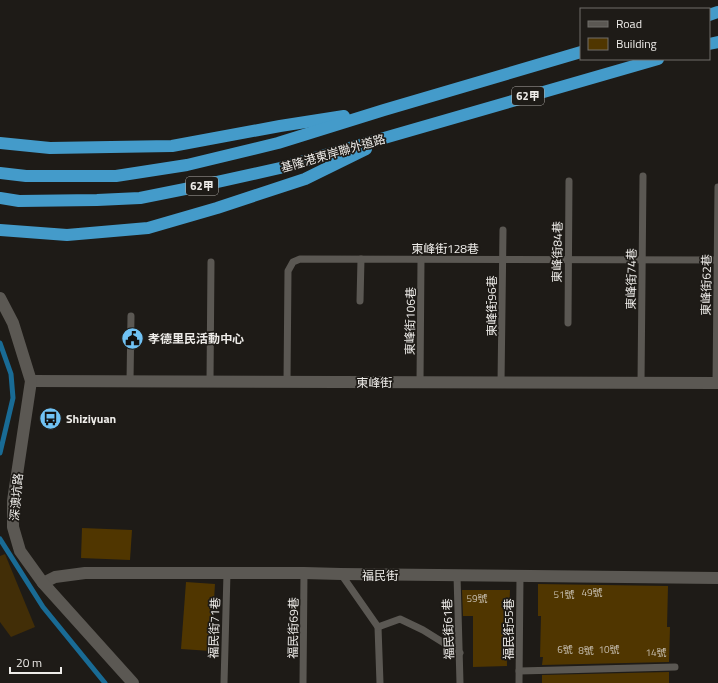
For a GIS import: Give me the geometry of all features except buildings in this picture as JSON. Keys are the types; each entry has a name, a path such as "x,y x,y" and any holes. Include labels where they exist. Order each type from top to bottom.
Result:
{"highway":[{"name":"基隆港東岸聯外道路","path":"0,173 26,176 116,176 187,165 278,143 580,52"},
{"name":"基隆港東岸聯外道路","path":"0,198 19,200 97,200 140,198 190,188 280,168 655,60"},
{"path":"0,143 50,148 172,146 280,126 384,110"},
{"path":"0,230 67,235 148,228 217,208 305,179 398,134"}],"street":[{"name":"深澳坑路","path":"0,298 13,323 31,381 13,501 13,527 20,551 43,583 133,683"},
{"name":"東峰街","path":"31,381 717,383"},
{"name":"福民街","path":"43,583 55,577 85,573 304,573 718,578"}],"lane":[{"name":"東峰街74巷","path":"641,383 643,176"},
{"name":"東峰街84巷","path":"568,323 569,181"},
{"name":"東峰街62巷","path":"717,383 718,187"},
{"name":"東峰街96巷","path":"501,382 503,230"},
{"name":"東峰街128巷","path":"287,382 288,271 293,262 300,259 718,260"},
{"path":"360,301 361,259"},
{"name":"東峰街106巷","path":"420,382 421,259"},
{"path":"210,381 211,262"},
{"path":"130,381 131,316"},
{"name":"福民街71巷","path":"224,683 227,573"},
{"name":"福民街69巷","path":"303,683 304,573"},
{"path":"341,574 378,627 380,683"},
{"name":"福民街61巷","path":"457,575 460,683"},
{"name":"福民街55巷","path":"519,683 520,576"},
{"path":"378,627 400,619 423,630 460,653"},
{"path":"519,671 675,667"}],"shaded area":[{"path":"5,554 35,627 11,637 0,622 0,556"}],"waterway":[{"path":"0,343 11,374 13,398 0,453"},
{"path":"0,539 43,607 105,683"}],"place":[{"name":"孝德里民活動中心","path":"133,338"},
{"name":"Shiziyuan","path":"50,418"}]}
